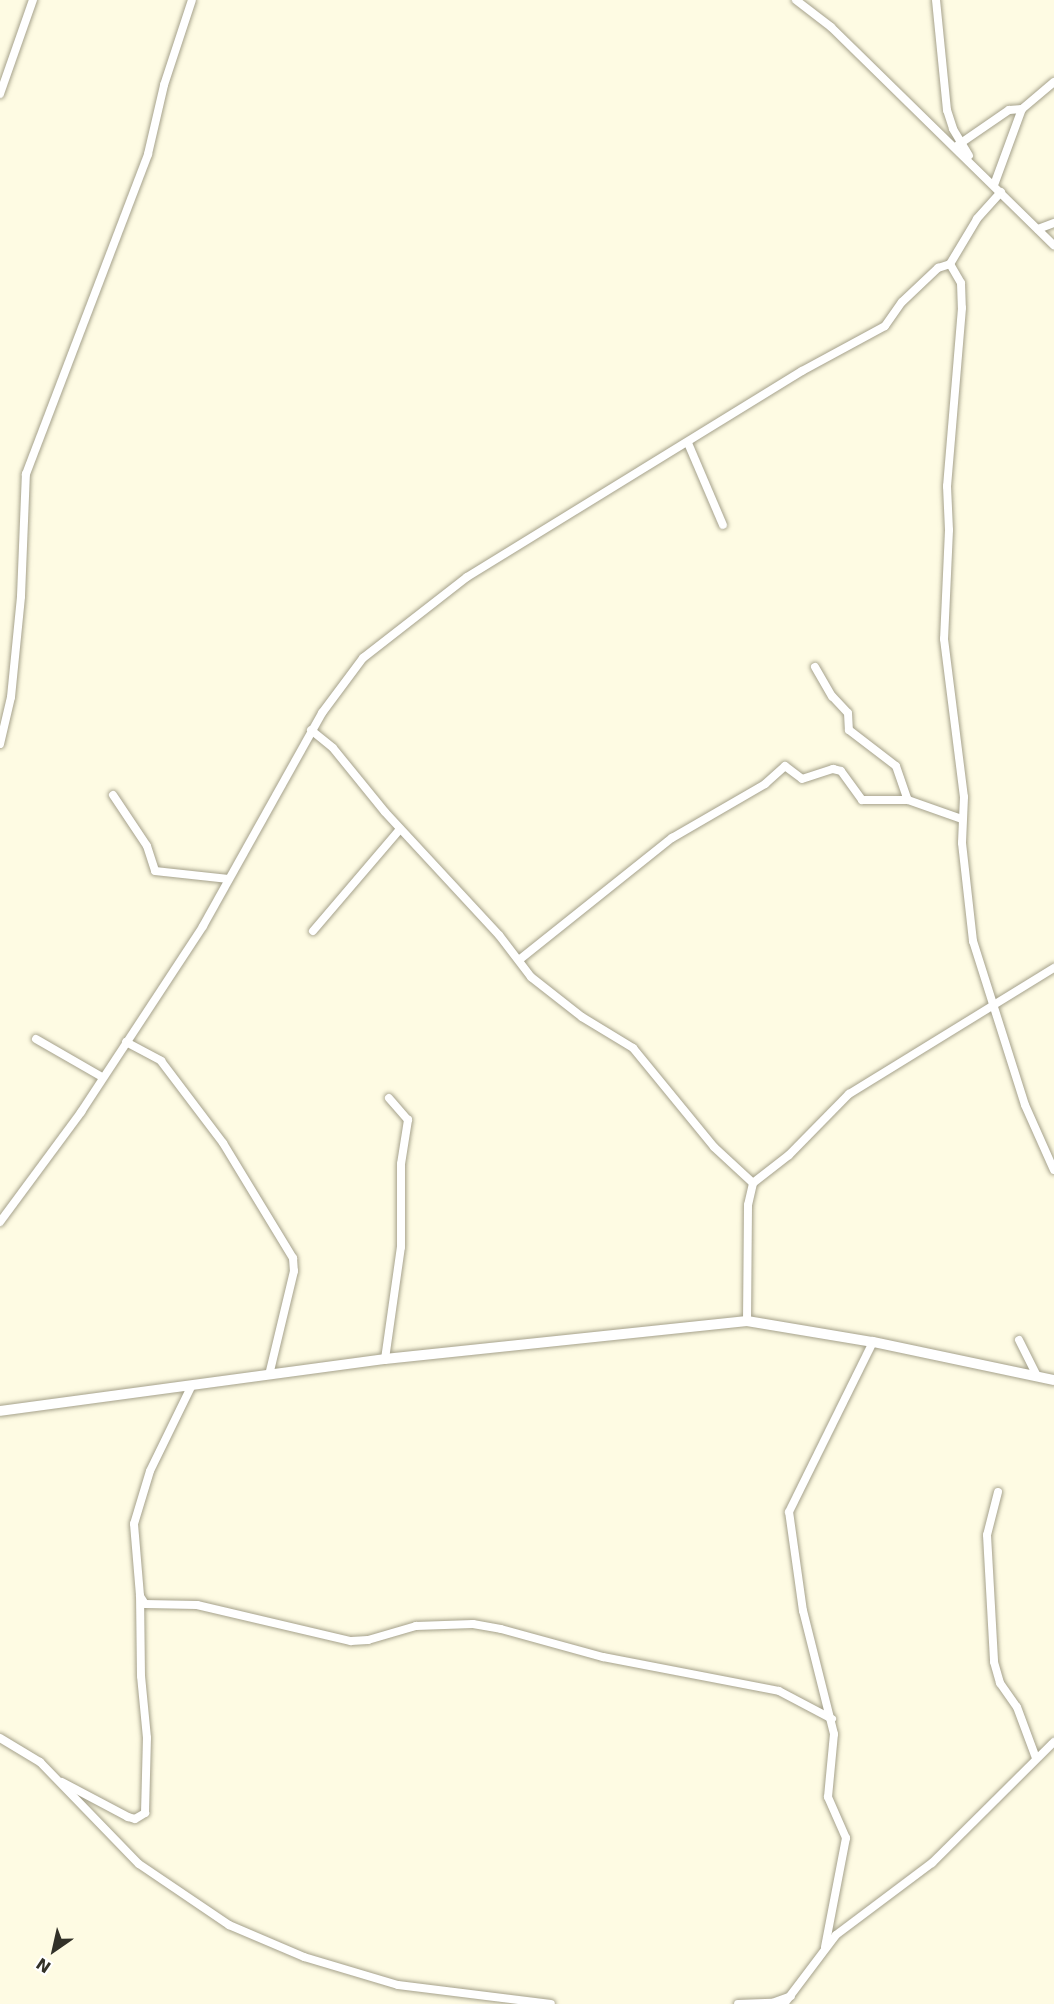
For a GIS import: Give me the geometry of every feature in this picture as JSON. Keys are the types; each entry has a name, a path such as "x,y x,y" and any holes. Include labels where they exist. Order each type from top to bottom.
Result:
{"street":[{"path":"0,94 33,0"},
{"path":"0,744 11,697 21,596 26,474 148,154 164,85 192,0"},
{"path":"796,0 831,27 958,145 975,166 1054,245"},
{"path":"936,0 947,110 958,145"},
{"path":"994,185 1022,109 1054,82"},
{"path":"958,145 1009,110 1022,109"},
{"path":"0,1222 31,1185 202,926 311,730 363,658 438,595 834,352 885,326 910,294 938,268 950,264 977,219 1000,192"},
{"path":"1038,229 1054,223"},
{"path":"950,264 961,283 962,308 947,486 950,530 944,639 964,797 962,819 973,941 993,1005 1008,1041 1025,1104 1054,1170"},
{"path":"688,443 723,525"},
{"path":"815,667 828,691 848,713 849,730 896,766 908,800"},
{"path":"311,730 333,748 400,829 519,960 531,977 561,1001 633,1048 714,1147 753,1183"},
{"path":"519,960 672,838 765,784 785,766 802,779 833,769 841,771 848,776 857,796 867,802 908,800 962,819"},
{"path":"113,795 147,846 155,871 228,879"},
{"path":"313,931 400,829"},
{"path":"747,1321 748,1204 753,1183 789,1155 849,1094 1054,968"},
{"path":"36,1039 102,1077"},
{"path":"126,1042 160,1061 223,1143 293,1258 294,1271 268,1375"},
{"path":"385,1359 401,1247 401,1164 408,1120 388,1098"},
{"path":"0,1411 385,1359 747,1321 873,1342 1054,1380"},
{"path":"1018,1340 1037,1376"},
{"path":"825,1947 846,1838 828,1797 834,1734 832,1719 803,1611 789,1512 873,1342"},
{"path":"59,1781 128,1817 135,1819 146,1813 147,1738 141,1676 140,1596 134,1524 150,1471 191,1387"},
{"path":"998,1492 987,1535 994,1662 1000,1683 1017,1707 1036,1758"},
{"path":"140,1596 152,1606 197,1605 351,1641 368,1640 416,1626 473,1624 501,1629 603,1657 779,1691 832,1719"},
{"path":"0,1738 40,1762 139,1864 229,1925 304,1957 398,1984 551,2004"},
{"path":"784,2004 825,1947 853,1920 932,1863 1054,1742"},
{"path":"738,2004 772,2002 791,1996"}]}
